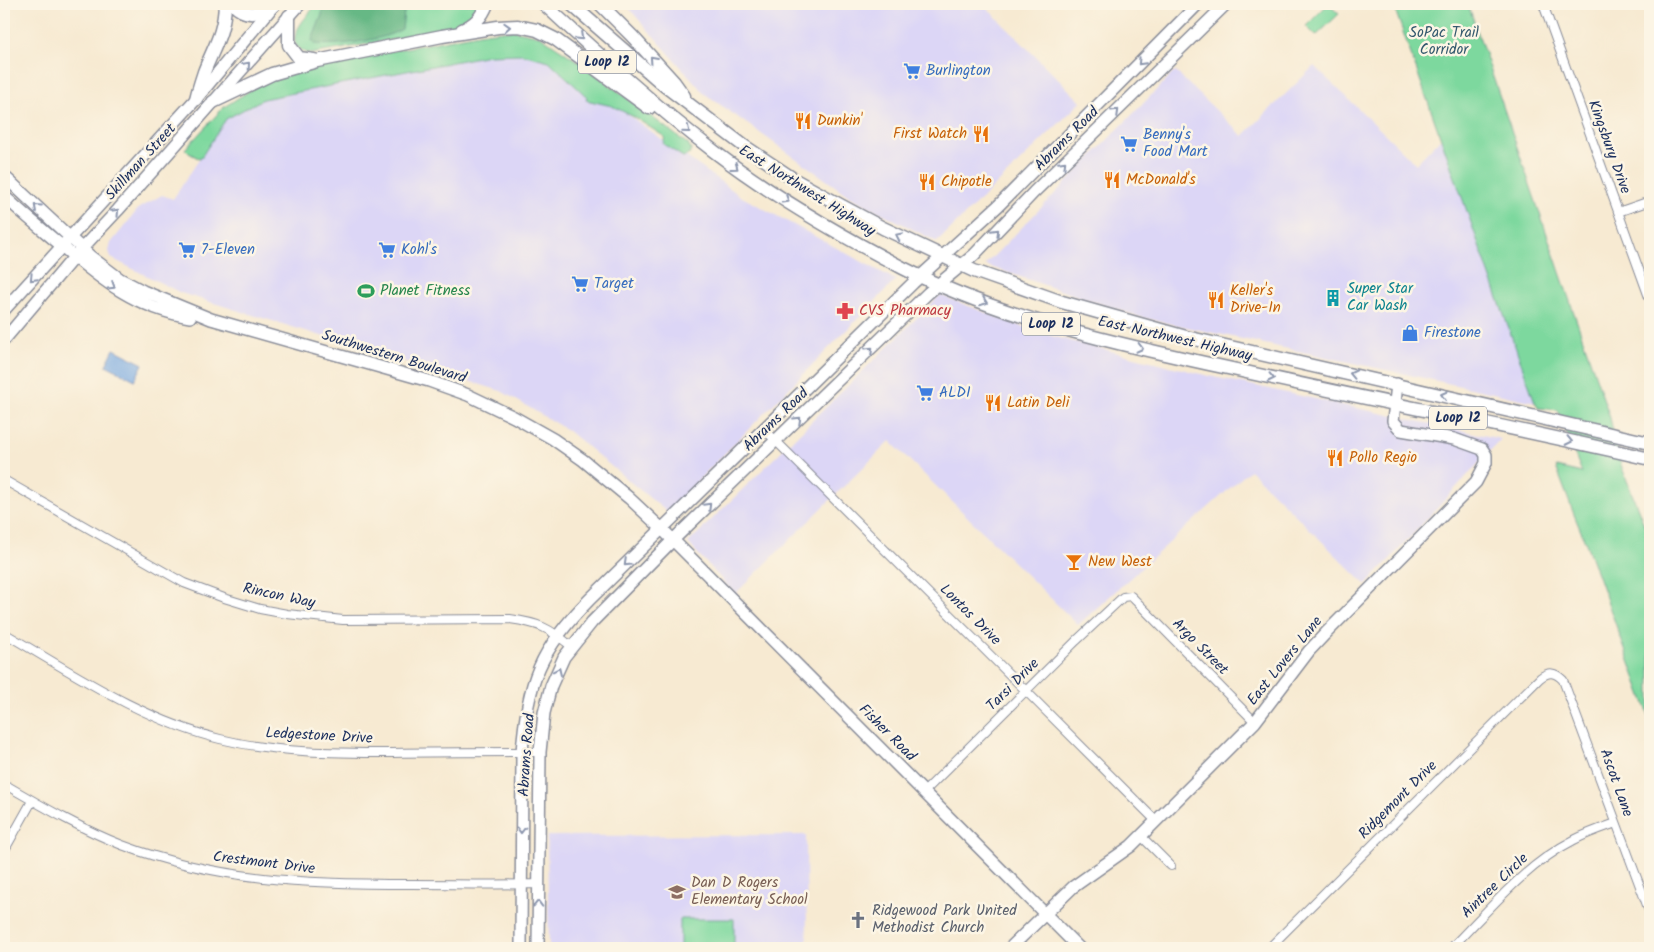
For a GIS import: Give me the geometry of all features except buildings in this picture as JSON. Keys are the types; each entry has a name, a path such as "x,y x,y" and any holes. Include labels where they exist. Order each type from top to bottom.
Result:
{"main road":[{"path":"196,99 204,72 221,33 225,4"},
{"path":"233,4 247,14 255,14 274,4"},
{"name":"Skillman Street","path":"4,310 196,99 274,4"},
{"name":"Skillman Street","path":"4,340 74,257 172,150 300,4"},
{"path":"442,36 472,26 480,18 487,4"},
{"name":"East Northwest Highway","path":"544,4 616,71 672,118 758,183 814,218 904,268 939,283 994,305 1069,330 1224,368 1650,459"},
{"name":"East Northwest Highway","path":"571,4 639,65 695,110 795,180 883,228 960,266 1011,286 1186,338 1650,442"},
{"path":"600,4 674,82 695,110"},
{"name":"Abrams Road","path":"521,948 522,752 524,723 530,690 539,667 557,635 568,620 921,275 998,206 1198,4"},
{"name":"Abrams Road","path":"538,948 540,752 542,726 548,697 557,672 571,646 592,622 673,540 939,283 974,255 1226,4"},
{"path":"289,16 289,45 292,50 299,58 317,61"},
{"path":"214,102 272,74 317,61 442,36 498,27 518,26 537,30 569,48 649,108 672,118"},
{"path":"1174,27 1188,41"},
{"path":"708,146 721,129"},
{"path":"1070,135 1081,147"},
{"path":"157,140 172,150"},
{"name":"Southwestern Boulevard","path":"4,176 91,257 120,279 211,320"},
{"name":"Southwestern Boulevard","path":"4,196 109,285 137,300 163,310 211,320 429,381 468,395 514,416 553,439 583,460 629,498 673,540"},
{"path":"1224,368 1229,347"},
{"name":"East Lovers Lane","path":"1010,948 1073,887 1116,857 1141,836 1255,722 1309,651 1476,482 1486,463 1486,454 1482,449 1466,442 1400,430 1393,422 1397,384"},
{"name":"Fisher Road","path":"673,540 1079,948"},
{"path":"530,690 548,697"}],"street":[{"name":"Kingsbury Drive","path":"1543,4 1650,300"},
{"path":"1618,212 1650,201"},
{"name":"Lontos Drive","path":"764,429 1156,821"},
{"name":"Rincon Way","path":"4,480 184,583 224,598 287,614 343,620 510,619 530,622 548,628 571,646"},
{"name":"Argo Street","path":"1123,597 1131,596 1255,722"},
{"name":"Tarsi Drive","path":"924,792 1123,597"},
{"name":"Ledgestone Drive","path":"4,633 124,702 189,730 219,739 294,752 540,752"},
{"name":"Ascot Lane","path":"1547,673 1557,673 1563,680 1650,913"},
{"name":"Ridgemont Drive","path":"1269,948 1547,673"},
{"name":"Crestmont Drive","path":"4,784 90,831 122,845 197,868 244,877 286,882 337,884 539,884"},
{"path":"4,851 32,801"},
{"name":"Aintree Circle","path":"1451,948 1526,872 1574,839 1616,823"},
{"path":"1141,836 1171,866"}],"shaded area":[{"path":"625,4 983,4 1081,102 937,242 849,196 705,94"},
{"path":"523,54 554,61 742,197 896,280 667,512 567,430 501,391 181,293 111,258 109,251 111,243 139,208 162,195 173,199 226,119 263,99 489,55"},
{"path":"1314,66 1416,164 1442,137 1535,402 1140,317 985,265 1175,71 1243,136"},
{"path":"940,295 1036,332 1209,376 1501,439 1366,585 1250,470 1078,625 890,441 735,594 688,543"},
{"name":"Dan D Rogers Elementary School","path":"806,835 807,948 549,948 547,836"}],"green space":[{"path":"317,4 477,4 472,13 461,22 448,28 311,54 301,50 296,45 295,38 301,24"},
{"path":"323,4 405,4 402,29 372,40 314,44 312,40 322,15"},
{"path":"1328,4 1339,14 1316,36 1306,26"},
{"name":"SoPac Trail Corridor","path":"1393,4 1468,4 1610,418 1621,465 1650,540 1650,718 1556,467 1582,473 1558,410 1539,408 1535,402"},
{"path":"512,30 540,36 582,64 689,145 691,150 689,155 683,157 663,144 665,137 634,117 612,106 586,100 587,97 549,61 522,54 489,55 263,99 226,119 200,159 185,149 224,107 257,86 293,70 484,33"},
{"path":"680,919 734,919 734,948 680,948"}],"water":[{"path":"114,349 143,364 135,380 106,365"}],"place":[{"name":"Burlington","path":"912,71"},
{"name":"Dunkin'","path":"803,121"},
{"name":"First Watch","path":"981,134"},
{"name":"Benny's Food Mart","path":"1129,144"},
{"name":"McDonald's","path":"1112,180"},
{"name":"Chipotle","path":"927,182"},
{"name":"7-Eleven","path":"187,250"},
{"name":"Kohl's","path":"387,250"},
{"name":"Target","path":"580,284"},
{"name":"Planet Fitness","path":"366,291"},
{"name":"Super Star Car Wash","path":"1333,298"},
{"name":"Keller's Drive-In","path":"1216,300"},
{"name":"CVS Pharmacy","path":"845,311"},
{"name":"Firestone","path":"1410,333"},
{"name":"ALDI","path":"925,393"},
{"name":"Latin Deli","path":"993,403"},
{"name":"Pollo Regio","path":"1335,458"},
{"name":"New West","path":"1074,562"},
{"name":"Dan D Rogers Elementary School","path":"677,892"},
{"name":"Ridgewood Park United Methodist Church","path":"858,920"}]}
